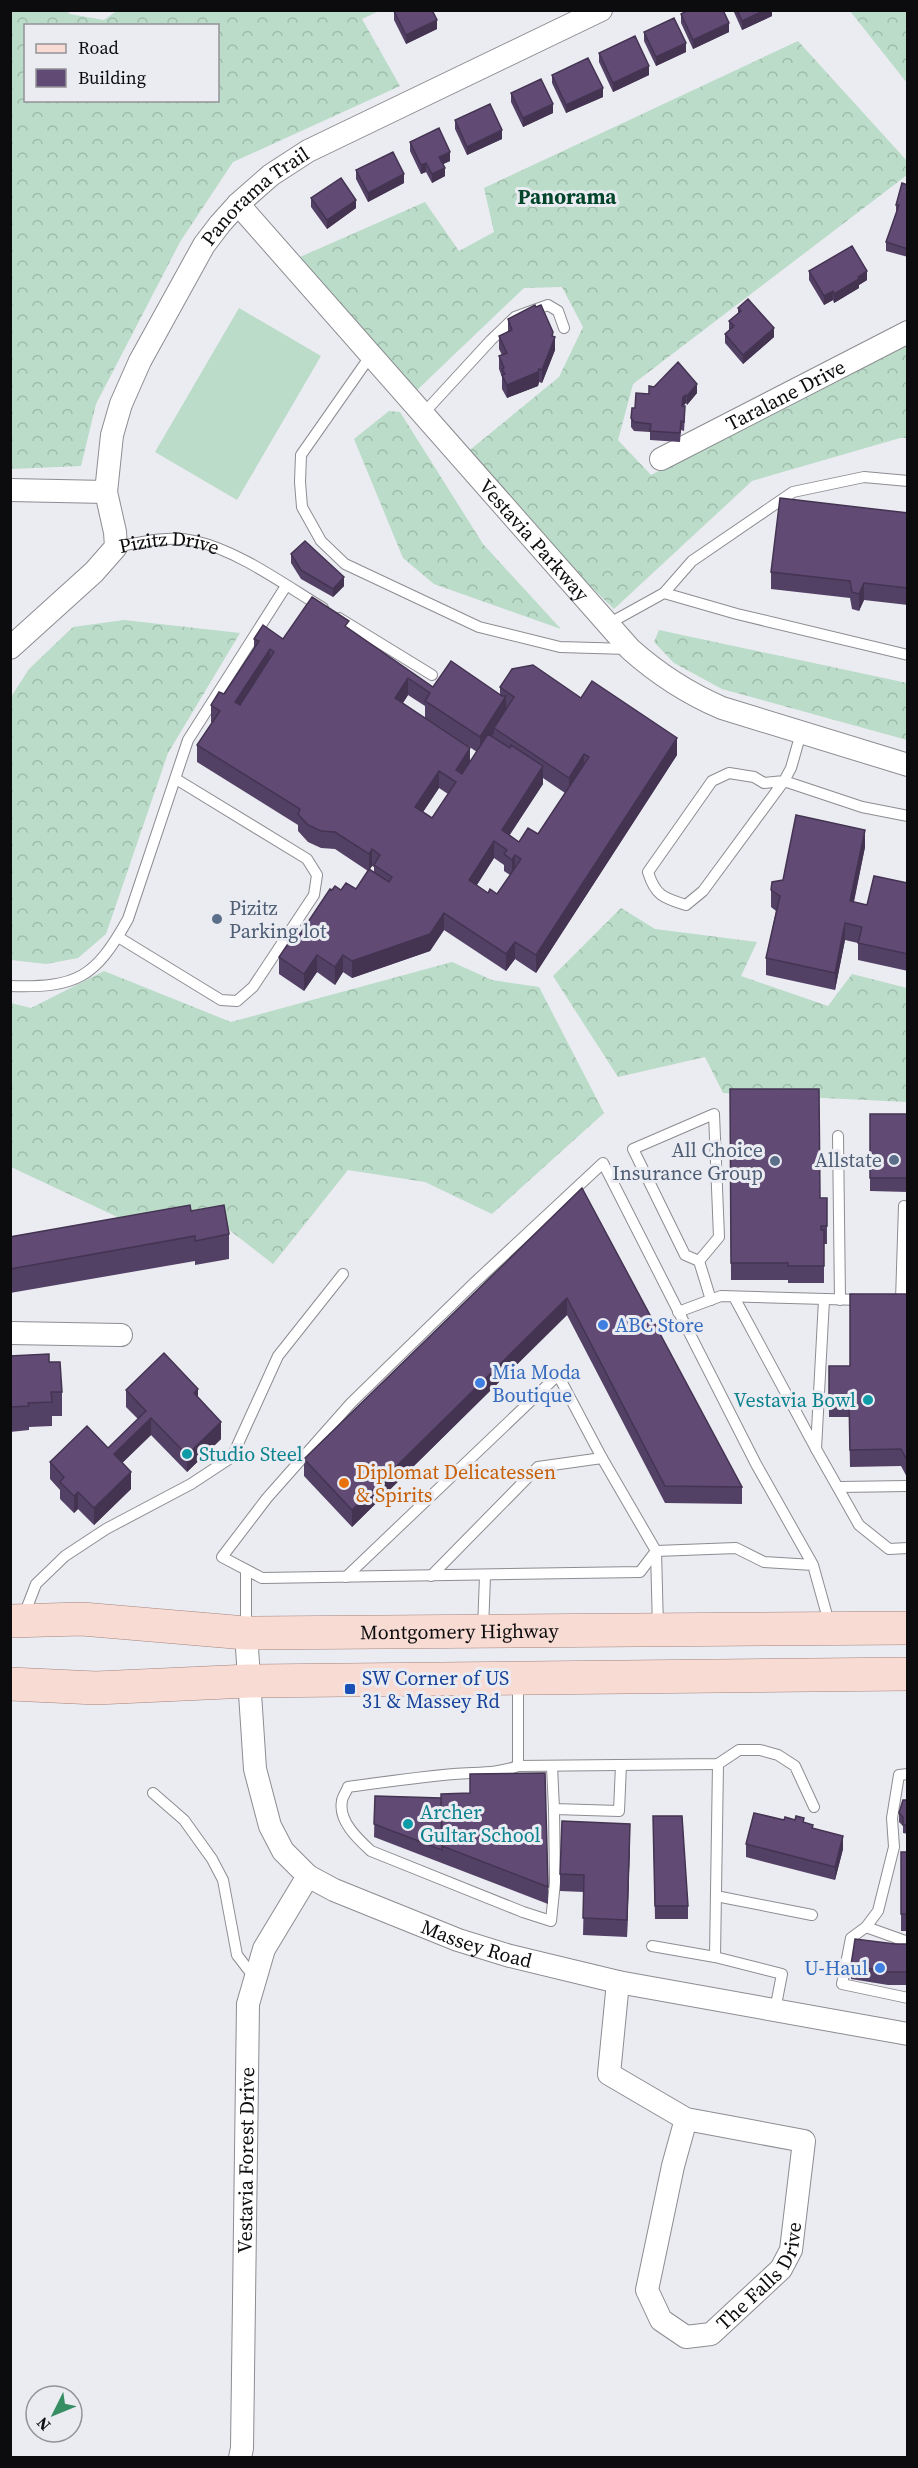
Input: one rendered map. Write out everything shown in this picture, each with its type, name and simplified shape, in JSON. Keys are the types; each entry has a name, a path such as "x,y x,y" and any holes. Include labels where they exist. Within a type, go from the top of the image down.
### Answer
{"main road":[{"name":"Montgomery Highway","path":"16,1621 82,1619 246,1634 908,1628"},
{"path":"10,1684 96,1688 249,1681 908,1674"}],"street":[{"name":"Panorama Trail","path":"116,547 116,532 106,492 112,435 121,404 140,361 204,245 238,204 271,176 308,151 601,10"},
{"name":"Vestavia Parkway","path":"238,204 630,649 648,665 696,696 722,708 908,765"},
{"name":"Taralane Drive","path":"661,459 908,332"},
{"path":"10,490 106,492"},
{"name":"Pizitz Drive","path":"10,648 94,572 116,547"},
{"path":"10,1333 121,1335"},
{"name":"Massey Road","path":"246,1634 255,1768 270,1826 283,1851 308,1876 334,1890 458,1940 510,1956 618,1982 908,2034"},
{"name":"Vestavia Forest Drive","path":"240,2457 248,2004 264,1949 308,1876"},
{"name":"The Falls Drive","path":"618,1982 609,2074 686,2120 804,2141 791,2250 781,2268 711,2334 686,2337 661,2320 647,2290 673,2166 686,2120"}],"lane":[{"path":"422,415 515,317 548,305 558,311 564,328"},
{"path":"371,355 301,455 302,507 321,541 345,564 479,627 560,647 630,649"},
{"path":"609,624 664,593 692,561 793,492 864,477 908,481"},
{"name":"Pizitz Drive","path":"116,547 170,539 194,540 223,551 286,586 432,675"},
{"path":"10,986 43,987 65,984 86,973 104,956 118,938 128,920 188,740 286,586"},
{"path":"664,593 737,614 908,655"},
{"path":"801,733 791,768 784,781 703,891 686,905 667,899 653,889 648,872 712,781 729,773 754,777 764,783 784,781 862,807 908,816"},
{"path":"118,938 221,1000 237,1001 253,987 314,895 317,875 307,859 176,779"},
{"path":"699,1261 719,1237 714,1114 633,1149 685,1255 699,1261 711,1300"},
{"path":"838,1136 840,1300"},
{"path":"656,1551 640,1572 485,1576 262,1578 222,1557 267,1498 351,1403 473,1284 603,1163 756,1464 813,1565 831,1629"},
{"path":"900,1300 904,1206"},
{"path":"16,1621 36,1584 65,1556 106,1529 191,1484 232,1457 278,1356 343,1274"},
{"path":"678,1312 721,1296 872,1300"},
{"path":"734,1297 860,1525 889,1549 908,1548"},
{"path":"816,1449 824,1300"},
{"path":"346,1577 558,1375 602,1458 656,1551 658,1630"},
{"path":"431,1576 538,1467 602,1458"},
{"path":"839,1487 908,1486"},
{"path":"656,1551 736,1548 764,1562 813,1565"},
{"path":"246,1570 246,1634"},
{"path":"483,1631 485,1576"},
{"path":"518,1677 518,1766"},
{"path":"552,1766 555,1882 551,1921 370,1851 354,1836 344,1817 342,1801 348,1787 454,1774 500,1773 518,1766 718,1764 738,1750 760,1750 778,1755 795,1766 814,1807"},
{"path":"715,1958 718,1764"},
{"path":"554,1809 619,1810 621,1766"},
{"path":"908,1774 899,1775 892,1818 895,1860 878,1911 866,1927 851,1938 842,1984 908,1998"},
{"path":"153,1793 184,1820 212,1859 223,1880 237,1955 254,1977"},
{"path":"716,1896 812,1915"},
{"path":"866,1927 908,1942"},
{"path":"652,1946 782,1974 775,2010"}],"green space":[{"path":"118,10 379,11 362,19 400,86 233,162 180,242 96,404 81,466 11,469 11,11 67,11 70,14 104,20"},
{"path":"850,11 907,11 907,83"},
{"path":"798,41 907,161 907,175 633,384 618,440 651,475 907,339 907,438 900,438 752,481 614,609 555,552 465,454 559,377 583,327 562,287 524,288 416,391 300,257 425,202 459,251 494,232 484,188"},
{"path":"239,308 321,356 237,500 155,452"},
{"path":"389,411 400,412 483,544 561,629 434,584 403,558 354,439"},
{"path":"124,620 240,633 168,753 106,934 78,958 46,964 11,960 11,697 29,669 73,627"},
{"path":"659,630 907,683 907,740 722,689 674,663 654,642"},
{"path":"621,908 655,929 757,942 741,976 828,1006 852,974 907,988 907,1102 723,1093 705,1057 618,1077 553,976"},
{"path":"452,962 492,980 539,987 604,1113 492,1214 425,1182 348,1170 273,1264 206,1212 128,1222 11,1167 11,1003 31,1008 104,971 231,1022"}],"building":[{"path":"432,10 437,20 406,35 394,11"},
{"path":"688,10 723,10 729,23 693,40 681,14"},
{"path":"737,10 765,10 742,21"},
{"path":"674,18 686,43 656,57 644,32"},
{"path":"635,36 649,66 613,83 599,53"},
{"path":"588,58 603,88 566,105 552,75"},
{"path":"541,79 553,104 523,118 511,93"},
{"path":"490,104 502,130 467,147 455,120"},
{"path":"439,128 450,152 439,157 445,168 432,174 426,163 421,165 410,142"},
{"path":"393,152 404,174 368,193 356,170"},
{"path":"341,178 356,200 327,220 311,198"},
{"path":"902,183 908,185 908,249 886,242 899,205 896,205"},
{"path":"852,246 867,271 858,277 859,279 834,294 833,291 824,296 809,271"},
{"path":"748,299 774,328 743,355 725,334 734,326 729,321 741,311 738,308"},
{"path":"535,305 536,307 541,305 553,332 552,336 555,337 542,370 539,369 538,372 507,385 502,375 505,374 499,356 507,353 499,336 512,330 508,319"},
{"path":"678,362 697,384 687,396 683,397 684,422 681,421 680,433 650,431 651,424 634,422 631,418 632,408 635,408 636,393 649,394 649,386 654,387"},
{"path":"780,498 908,513 908,588 864,583 859,594 852,592 850,581 771,572"},
{"path":"305,541 344,577 333,589 301,570 291,554"},
{"path":"312,597 349,621 345,626 433,687 451,661 502,696 506,696 480,737 425,701 430,693 408,678 395,698 470,748 456,770 462,774 488,734 510,748 511,745 543,766 502,830 519,842 528,828 538,834 589,757 584,754 569,778 494,728 514,697 500,687 512,669 533,665 581,698 592,681 677,738 536,955 515,942 506,954 444,913 430,934 352,961 343,955 335,967 317,955 304,974 279,957 296,932 300,934 330,889 332,890 335,886 341,890 346,883 356,889 369,869 389,882 392,877 374,865 380,855 372,849 369,854 335,832 321,831 308,825 298,814 300,809 197,745 220,711 211,705 219,692 224,694 259,641 254,639 263,625 283,639","holes":["270,649 274,652 240,705 235,702","439,771 456,782 432,818 415,807","494,841 507,850 504,854 512,860 515,855 521,859 497,894 490,889 488,893 469,880"]},
{"path":"796,815 865,830 850,901 867,905 874,876 908,883 908,954 858,943 862,927 845,923 835,973 766,958 780,896 771,890 772,882 783,880"},
{"name":"All Choice Insurance Group","path":"730,1089 819,1089 820,1198 827,1198 827,1226 821,1226 821,1230 824,1230 824,1266 788,1266 788,1263 731,1263"},
{"path":"870,1114 908,1114 908,1178 870,1178"},
{"path":"582,1188 742,1487 665,1486 567,1298 352,1510 304,1459"},
{"path":"190,1205 191,1211 224,1205 229,1234 195,1241 195,1236 10,1269 10,1237"},
{"name":"Vestavia Bowl","path":"850,1294 908,1294 908,1462 901,1449 850,1450 849,1400 829,1400 829,1366 850,1366"},
{"name":"Studio Steel","path":"164,1353 198,1389 194,1393 221,1422 187,1455 151,1418 114,1454 131,1472 94,1508 78,1492 74,1496 60,1482 64,1477 50,1462 87,1426 108,1448 146,1411 126,1390"},
{"path":"49,1354 49,1362 60,1362 62,1392 51,1392 52,1402 28,1403 29,1406 10,1407 10,1356"},
{"path":"545,1773 548,1887 442,1846 441,1794 470,1793 470,1774"},
{"name":"Archer Gultar School","path":"375,1796 441,1798 442,1850 374,1824"},
{"path":"903,1800 908,1800 908,1825 903,1825 903,1817 899,1813"},
{"path":"754,1813 784,1820 785,1817 795,1820 796,1816 804,1818 803,1822 813,1825 812,1828 843,1836 835,1867 746,1844"},
{"path":"653,1816 682,1816 688,1906 655,1906"},
{"path":"562,1821 630,1824 627,1920 583,1918 584,1875 560,1874"},
{"name":"U-Haul","path":"901,1852 908,1852 908,1914 901,1914"},
{"path":"855,1939 908,1944 908,1972 888,1972 851,1965"}],"place":[{"name":"Pizitz Parking lot","path":"217,919"},
{"name":"Allstate","path":"894,1160"},
{"name":"All Choice Insurance Group","path":"775,1161"},
{"name":"ABC Store","path":"603,1325"},
{"name":"Mia Moda Boutique","path":"480,1383"},
{"name":"Vestavia Bowl","path":"868,1400"},
{"name":"Studio Steel","path":"187,1454"},
{"name":"Diplomat Delicatessen & Spirits","path":"344,1483"},
{"name":"SW Corner of US 31 & Massey Rd","path":"350,1689"},
{"name":"Archer Gultar School","path":"408,1824"},
{"name":"U-Haul","path":"880,1968"}],"district":[{"name":"Panorama","path":"567,197"}]}
